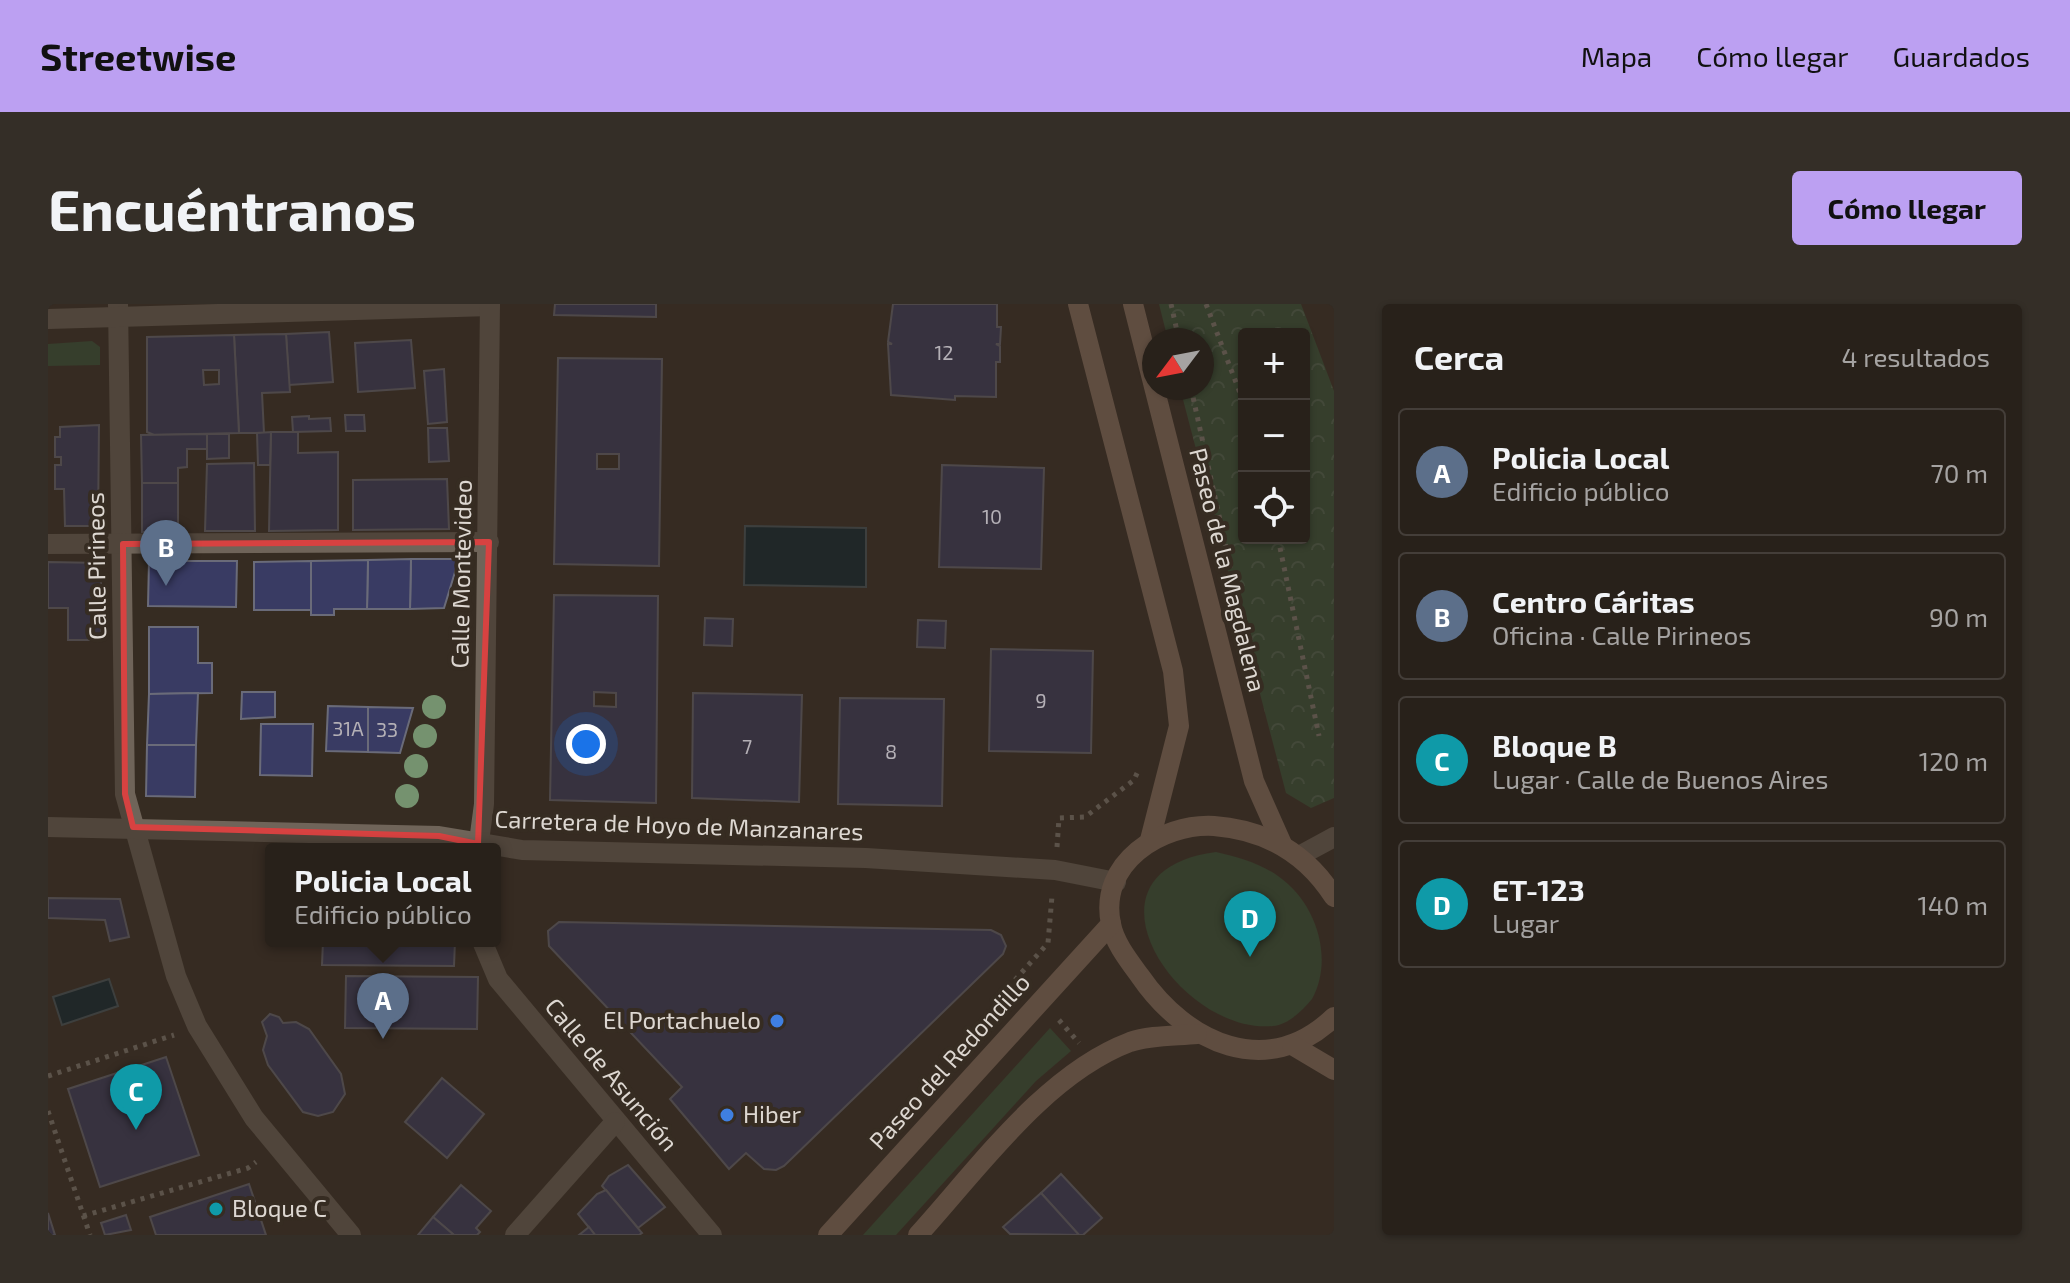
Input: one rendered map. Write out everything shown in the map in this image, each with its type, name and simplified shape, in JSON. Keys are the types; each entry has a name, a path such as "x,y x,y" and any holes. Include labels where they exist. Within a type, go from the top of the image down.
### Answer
{"main road":[{"path":"1078,304 1173,671 1179,726 1150,840"},
{"name":"Paseo de la Magdalena","path":"1133,304 1254,781 1291,850"},
{"path":"1334,897 1291,850 1245,831 1208,826 1179,830 1150,840 1131,854 1116,882 1111,924 1128,959 1153,996 1173,1017 1197,1034 1224,1046 1266,1050 1292,1045 1310,1037 1334,1017"},
{"name":"Paseo del Redondillo","path":"828,1235 1111,924"},
{"path":"918,1235 1037,1104 1092,1059 1133,1041 1197,1034"},
{"path":"1292,1045 1334,1070"}],"street":[{"path":"48,319 119,312 490,305"},
{"name":"Calle Montevideo","path":"478,843 484,804 490,305"},
{"name":"Calle Pirineos","path":"119,312 125,794 133,827 176,976 197,1026 222,1072 276,1147 351,1235"},
{"path":"48,544 489,542"},
{"name":"Carretera de Hoyo de Manzanares","path":"48,827 439,836 466,843"},
{"path":"1291,850 1334,837"},
{"name":"Carretera de Hoyo de Manzanares","path":"501,848 866,858 1055,870 1116,882"},
{"name":"Calle de Asunción","path":"485,947 498,979 712,1235"},
{"path":"515,1235 615,1122"}],"path":[{"path":"1171,304 1176,328"},
{"path":"1206,304 1241,400"},
{"path":"1279,544 1319,736"},
{"path":"1039,1002 1092,1059"},
{"path":"48,1076 197,1026"},
{"path":"48,1111 90,1235"},
{"path":"83,1216 248,1168 276,1147"}],"highlighted area":[{"path":"489,542 478,844 439,836 133,827 125,794 123,544"}],"green space":[{"path":"1159,304 1301,304 1334,391 1334,798 1311,808 1286,793 1183,400 1214,400 1214,328 1165,328"},
{"path":"92,341 100,347 100,365 48,366 48,344"},
{"path":"1216,852 1271,871 1292,887 1312,916 1321,950 1318,983 1312,999 1284,1023 1273,1026 1237,1022 1203,1005 1174,980 1154,950 1144,918 1150,888 1172,865"},
{"path":"1050,1028 1071,1051 1036,1081 896,1235 863,1235"}],"water":[{"path":"745,526 866,528 866,587 744,585"},
{"path":"109,979 118,1006 62,1025 53,997"}],"building":[{"path":"555,304 656,304 656,317 554,315"},
{"path":"893,304 997,304 997,327 1001,327 1000,344 996,344 1000,346 1000,362 996,362 996,397 955,396 955,400 891,395 888,344 892,344 888,342"},
{"path":"329,332 333,382 289,385 286,334"},
{"path":"286,334 290,392 262,393 264,433 239,433 234,335"},
{"path":"234,335 239,433 154,435 147,432 147,337","holes":["203,370 219,370 219,384 204,385"]},
{"path":"411,340 415,388 358,392 355,343"},
{"path":"558,358 662,359 659,566 554,564","holes":["597,454 619,454 619,469 597,469"]},
{"path":"444,369 447,422 428,424 424,371"},
{"path":"345,415 364,415 365,431 346,431"},
{"path":"309,416 309,419 330,418 331,431 293,432 292,417"},
{"path":"99,425 98,526 65,526 64,489 55,489 55,465 61,465 61,457 55,457 55,437 60,437 60,427"},
{"path":"428,428 447,428 449,461 429,462"},
{"path":"271,432 298,432 298,453 338,452 338,530 269,531"},
{"path":"271,432 270,465 258,465 257,433"},
{"path":"207,434 207,449 187,449 187,467 178,468 178,483 142,483 141,435"},
{"path":"207,434 229,434 229,458 207,459"},
{"path":"254,463 255,531 205,531 207,464"},
{"path":"942,465 1044,468 1041,569 939,567"},
{"path":"447,479 449,529 353,530 353,480"},
{"path":"142,483 178,483 178,532 142,532"},
{"path":"411,559 459,559 444,608 410,609"},
{"path":"411,559 410,609 367,609 368,560"},
{"path":"368,560 367,609 334,609 334,615 311,615 311,561"},
{"path":"149,561 237,561 236,607 148,606"},
{"path":"311,561 311,610 254,610 254,562"},
{"path":"48,562 101,563 101,640 68,640 68,608 48,608"},
{"path":"554,595 658,596 656,803 550,800","holes":["594,692 616,693 616,707 594,706"]},
{"path":"705,618 733,619 732,646 704,645"},
{"path":"918,620 946,621 945,648 917,647"},
{"path":"149,627 198,627 198,663 212,663 212,693 149,694"},
{"path":"991,649 1093,651 1091,753 989,751"},
{"path":"242,692 275,692 275,717 241,719"},
{"path":"198,693 196,745 147,745 149,694"},
{"path":"693,693 802,695 799,802 692,798"},
{"path":"840,698 944,699 942,806 838,804"},
{"path":"328,706 368,707 368,752 326,751"},
{"path":"368,707 413,708 400,753 368,752"},
{"path":"261,724 313,724 312,776 260,775"},
{"path":"147,745 196,745 195,797 146,796"},
{"path":"48,898 120,899 129,937 110,941 105,920 48,918"},
{"name":"El Portachuelo","path":"559,922 991,930 1001,935 1006,946 1003,954 784,1166 776,1170 764,1169 746,1153 729,1169 670,1099 682,1087 549,946 548,931"},
{"path":"323,947 455,947 454,966 322,965"},
{"path":"346,976 478,977 477,1029 345,1028"},
{"path":"270,1014 279,1017 283,1023 296,1022 309,1029 341,1074 345,1094 333,1112 318,1116 303,1112 268,1065 263,1050 267,1036 262,1022"},
{"path":"166,1057 199,1155 100,1187 68,1089"},
{"path":"442,1078 484,1114 447,1158 405,1122"},
{"path":"628,1165 665,1207 638,1228 602,1186 609,1176"},
{"path":"1061,1174 1102,1218 1083,1235 1079,1235 1041,1193"},
{"name":"Bloque C","path":"249,1184 266,1235 156,1235 150,1217"},
{"path":"461,1185 491,1211 476,1228 480,1232 477,1235 454,1235 433,1217"},
{"path":"606,1190 642,1233 595,1235 578,1214 597,1194"},
{"path":"1041,1193 1079,1235 1010,1234 1003,1227"},
{"path":"48,1213 55,1235 48,1235"},
{"path":"126,1215 131,1230 105,1235 101,1223"},
{"path":"433,1217 454,1235 418,1235"},
{"path":"589,1227 595,1235 579,1235"}],"place":[{"name":"Centro Cáritas","path":"166,586"},
{"name":"ET-123","path":"1250,957"},
{"name":"El Portachuelo","path":"777,1021"},
{"name":"Policia Local","path":"383,1039"},
{"name":"Hiber","path":"727,1115"},
{"name":"Bloque B","path":"136,1130"},
{"name":"Bloque C","path":"216,1209"}]}
